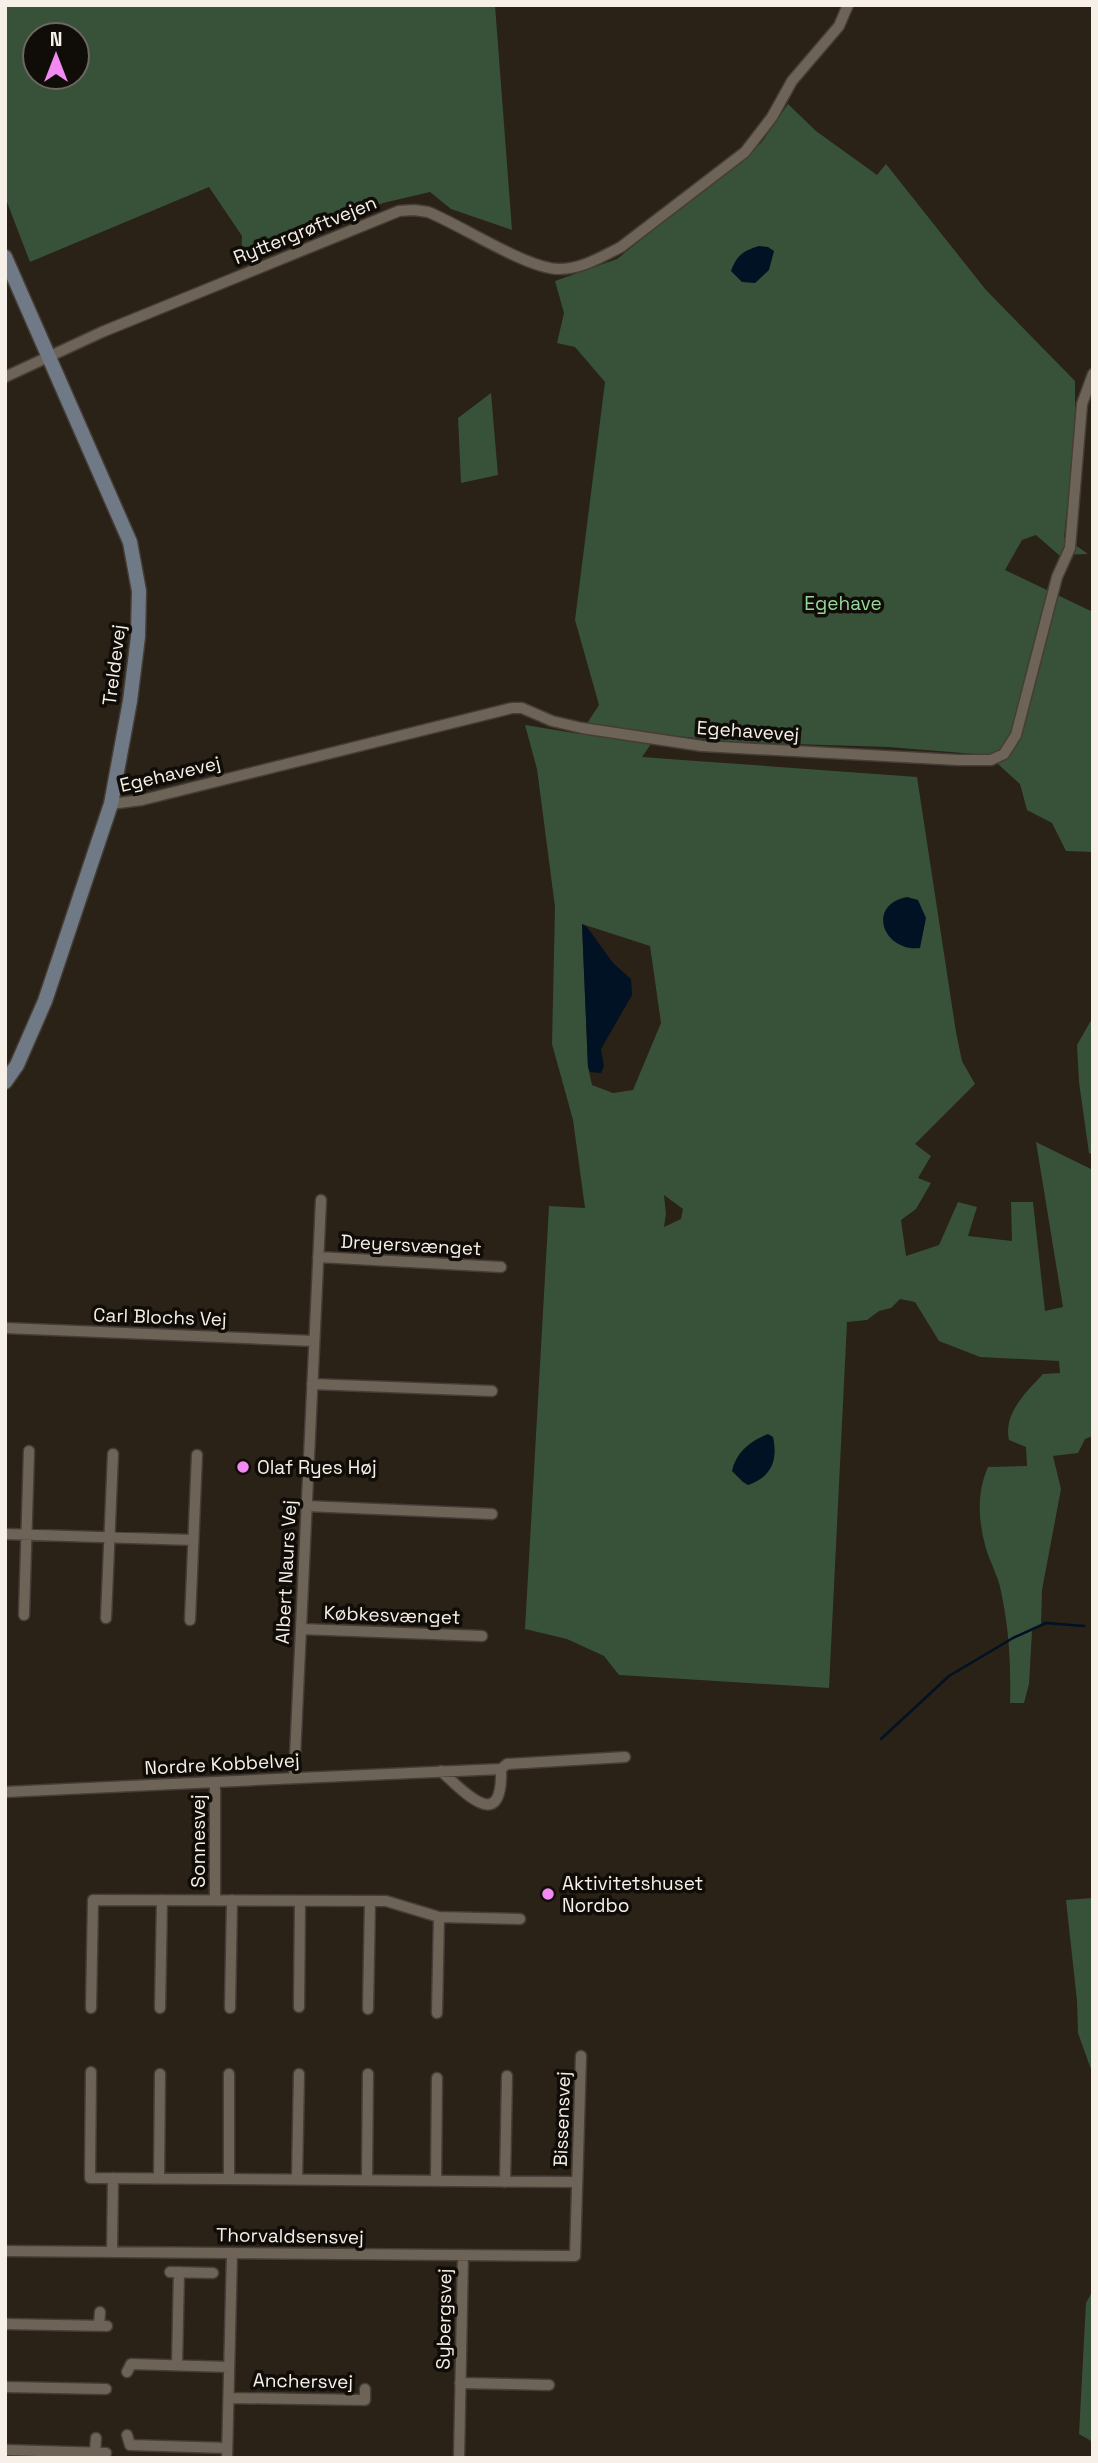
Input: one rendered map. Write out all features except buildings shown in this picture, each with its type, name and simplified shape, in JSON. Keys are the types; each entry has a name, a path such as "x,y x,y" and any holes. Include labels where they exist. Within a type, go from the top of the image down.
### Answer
{"street":[{"name":"Ryttergrøftvejen","path":"5,377 112,327 400,211 428,212 535,264 557,269 578,267 598,259 621,247 745,152 772,117 792,81 838,26 848,5"},
{"name":"Treldevej","path":"5,257 130,542 140,611 130,701 111,804 45,1002 17,1065 5,1082"},
{"name":"Egehavevej","path":"111,804 142,800 512,708 522,708 552,721 582,729 702,746 991,760 1004,754 1016,735 1057,577 1070,548 1083,404 1093,374"},
{"name":"Albert Naurs Vej","path":"294,1778 321,1200"},
{"name":"Dreyersvænget","path":"318,1257 501,1267"},
{"name":"Carl Blochs Vej","path":"5,1328 314,1340"},
{"path":"312,1384 492,1391"},
{"path":"24,1615 29,1451"},
{"path":"106,1618 113,1454"},
{"path":"190,1620 197,1455"},
{"path":"306,1506 492,1514"},
{"path":"5,1534 192,1540"},
{"name":"Købkesvænget","path":"301,1629 482,1636"},
{"name":"Nordre Kobbelvej","path":"5,1792 501,1769 507,1764 625,1758"},
{"path":"441,1772 477,1803 484,1804 494,1802 500,1795 501,1769"},
{"name":"Sonnesvej","path":"215,1782 215,1899"},
{"name":"Sonnesvej","path":"230,2008 232,1899"},
{"name":"Sonnesvej","path":"91,2008 93,1900 370,1901 397,1904 439,1917 520,1919"},
{"name":"Sonnesvej","path":"160,2008 162,1900"},
{"path":"299,2007 300,1901"},
{"path":"368,2009 370,1901"},
{"path":"437,2012 439,1917"},
{"path":"438,1998 450,1998"},
{"name":"Bissensvej","path":"575,2256 581,2056"},
{"path":"159,2179 160,2074"},
{"path":"229,2074 229,2179"},
{"path":"297,2179 299,2074"},
{"path":"367,2180 368,2074"},
{"path":"505,2182 507,2076"},
{"path":"436,2181 437,2077"},
{"name":"Bissensvej","path":"95,2079 90,2178 577,2182"},
{"path":"112,2252 113,2178"},
{"name":"Thorvaldsensvej","path":"5,2251 575,2256"},
{"name":"Anchersvej","path":"127,2435 130,2445 227,2453 232,2253"},
{"name":"Sybergsvej","path":"459,2458 463,2255"},
{"path":"177,2365 174,2272 213,2273"},
{"path":"5,2324 103,2326 100,2312"},
{"name":"Anchersvej","path":"127,2372 131,2364 229,2367"},
{"path":"5,2387 100,2389 95,2375"},
{"name":"Sybergsvej","path":"460,2383 549,2385"},
{"name":"Anchersvej","path":"229,2398 365,2400 365,2389"},
{"path":"5,2450 100,2453 96,2438"}],"green space":[{"path":"5,5 495,5 512,230 451,209 430,192 383,203 241,265 242,236 209,187 30,262 5,197"},
{"name":"Egehave","path":"788,104 816,131 877,175 886,164 986,290 1075,381 1075,442 1064,537 1088,554 1059,555 1036,535 1022,540 1005,570 1093,612 1093,852 1066,851 1052,823 1027,810 1020,784 988,755 888,747 734,742 658,734 642,757 917,777 956,1032 962,1061 975,1084 915,1144 931,1156 918,1178 931,1183 916,1209 901,1220 906,1256 939,1245 958,1202 977,1207 968,1236 1012,1241 1011,1202 1033,1202 1045,1311 1063,1307 1036,1142 1093,1170 1093,1436 1085,1439 1078,1453 1053,1456 1061,1489 1042,1590 1041,1625 1032,1631 1029,1684 1024,1703 1010,1703 1006,1619 1000,1585 983,1535 980,1496 988,1467 1027,1466 1026,1447 1009,1440 1009,1421 1017,1404 1043,1374 1060,1373 1059,1361 980,1357 939,1341 915,1302 900,1299 891,1308 879,1311 867,1320 847,1322 829,1688 619,1675 604,1656 567,1639 525,1629 549,1206 585,1208 573,1120 552,1044 555,907 537,769 525,725 580,734 599,705 575,620 605,382 575,347 557,343 564,313 555,281 617,259 761,143","holes":["582,924 650,946 661,1023 633,1090 613,1093 592,1085 588,1067","664,1195 683,1209 681,1219 664,1227"]},
{"path":"491,393 498,475 461,483 458,418"},
{"path":"1093,1017 1093,1155 1089,1153 1077,1045"},
{"path":"1093,1898 1093,2075 1078,2033 1066,1900"},
{"path":"1093,2290 1093,2442 1079,2434 1086,2303"}],"water":[{"path":"759,246 774,251 769,270 755,283 742,282 731,271 733,266 741,254"},
{"path":"907,897 918,900 926,918 920,948 897,943 884,927 883,918 887,909 894,902"},
{"path":"582,924 613,963 631,979 632,995 601,1049 604,1066 601,1073 590,1072 588,1067"},
{"path":"768,1434 773,1437 774,1460 763,1477 748,1485 732,1471 734,1464 745,1448"}],"waterway":[{"path":"881,1739 949,1676 1013,1638 1046,1623 1084,1626"}],"place":[{"name":"Olaf Ryes Høj","path":"243,1467"},
{"name":"Aktivitetshuset Nordbo","path":"548,1894"}]}
